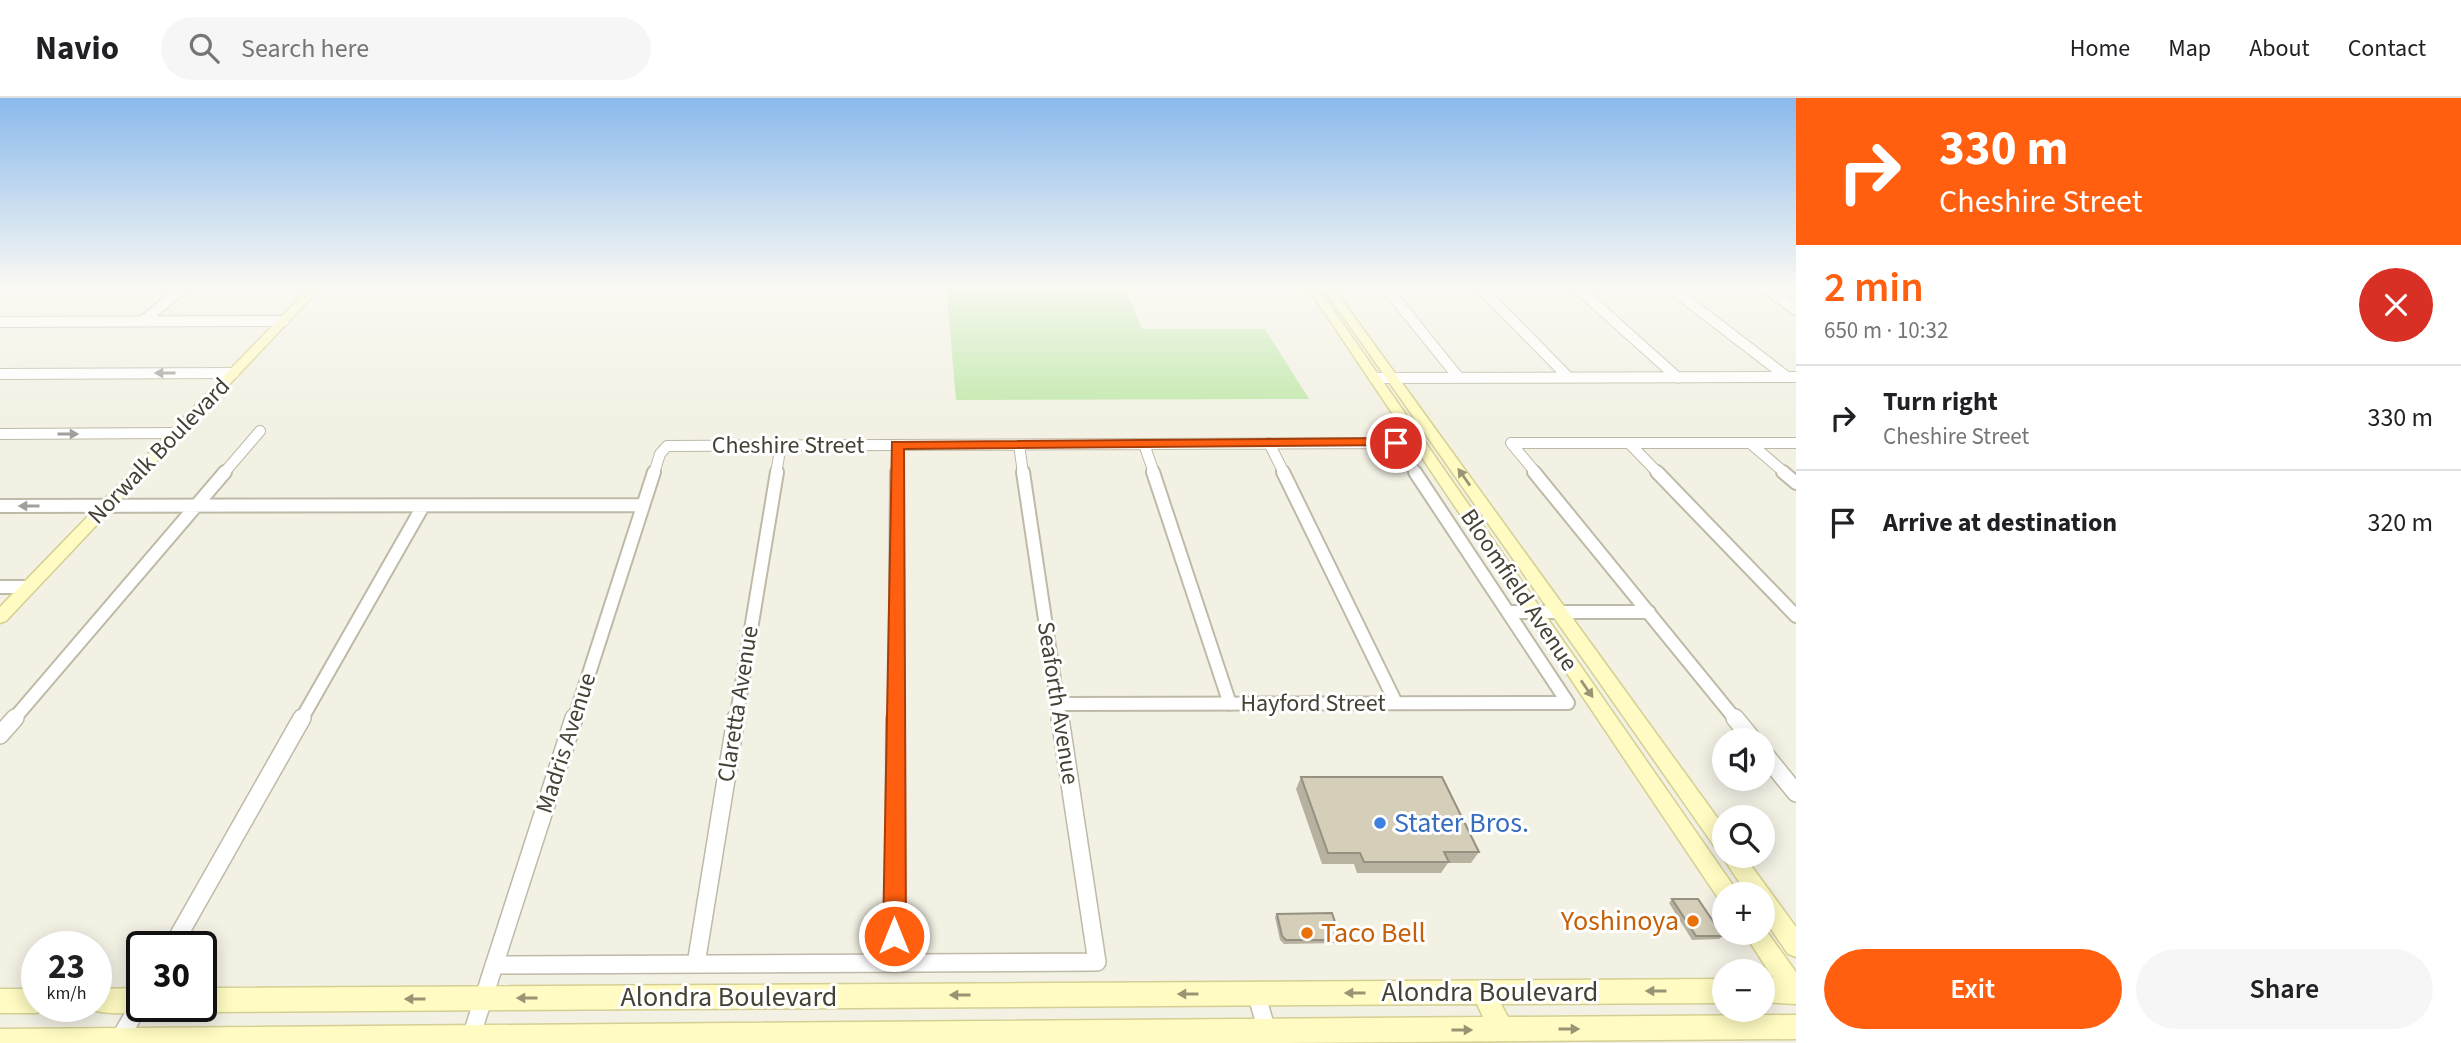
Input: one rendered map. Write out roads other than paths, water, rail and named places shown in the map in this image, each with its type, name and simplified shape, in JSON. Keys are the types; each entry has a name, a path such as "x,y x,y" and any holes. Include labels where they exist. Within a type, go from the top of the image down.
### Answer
{"main road":[{"name":"Norwalk Boulevard","path":"0,617 276,329"},
{"name":"Bloomfield Avenue","path":"1341,329 1720,882"},
{"name":"Bloomfield Avenue","path":"1358,329 1712,827"},
{"path":"1650,780 1679,781"},
{"path":"1775,916 1796,946"},
{"path":"1763,945 1796,991"},
{"name":"Alondra Boulevard","path":"217,1000 1712,990"},
{"path":"1775,990 1796,991"},
{"path":"1483,992 1501,1029"},
{"path":"0,1001 21,1001"},
{"name":"Alondra Boulevard","path":"0,1041 1269,1039 1501,1029 1796,1027"}],"street":[{"path":"1419,329 1459,379"},
{"path":"1521,329 1569,378"},
{"path":"1623,329 1678,378"},
{"path":"1727,329 1792,377"},
{"path":"0,374 234,373"},
{"path":"1374,378 1792,377"},
{"path":"0,735 260,431"},
{"path":"0,433 176,433"},
{"path":"1269,443 1396,703"},
{"name":"Cheshire Street","path":"667,446 1396,443 1567,702"},
{"path":"1743,728 1511,443 1796,443"},
{"path":"1629,443 1796,616"},
{"path":"1750,443 1796,483"},
{"path":"1144,444 1230,704"},
{"name":"Claretta Avenue","path":"696,964 781,445"},
{"path":"894,963 897,445"},
{"name":"Seaforth Avenue","path":"1019,445 1097,962"},
{"name":"Madris Avenue","path":"470,1040 643,505 660,454 667,446"},
{"path":"0,506 643,505"},
{"path":"181,931 424,506"},
{"path":"0,587 28,587"},
{"path":"1508,612 1648,612"},
{"name":"Hayford Street","path":"1059,704 1567,702"},
{"path":"1775,767 1796,793"},
{"name":"Alondra Boulevard","path":"494,965 1097,962"},
{"path":"1256,993 1269,1039"},
{"path":"119,1040 129,1022"}],"place":[{"name":"Stater Bros.","path":"1380,823"},
{"name":"Yoshinoya","path":"1693,921"},
{"name":"Taco Bell","path":"1307,933"}]}
